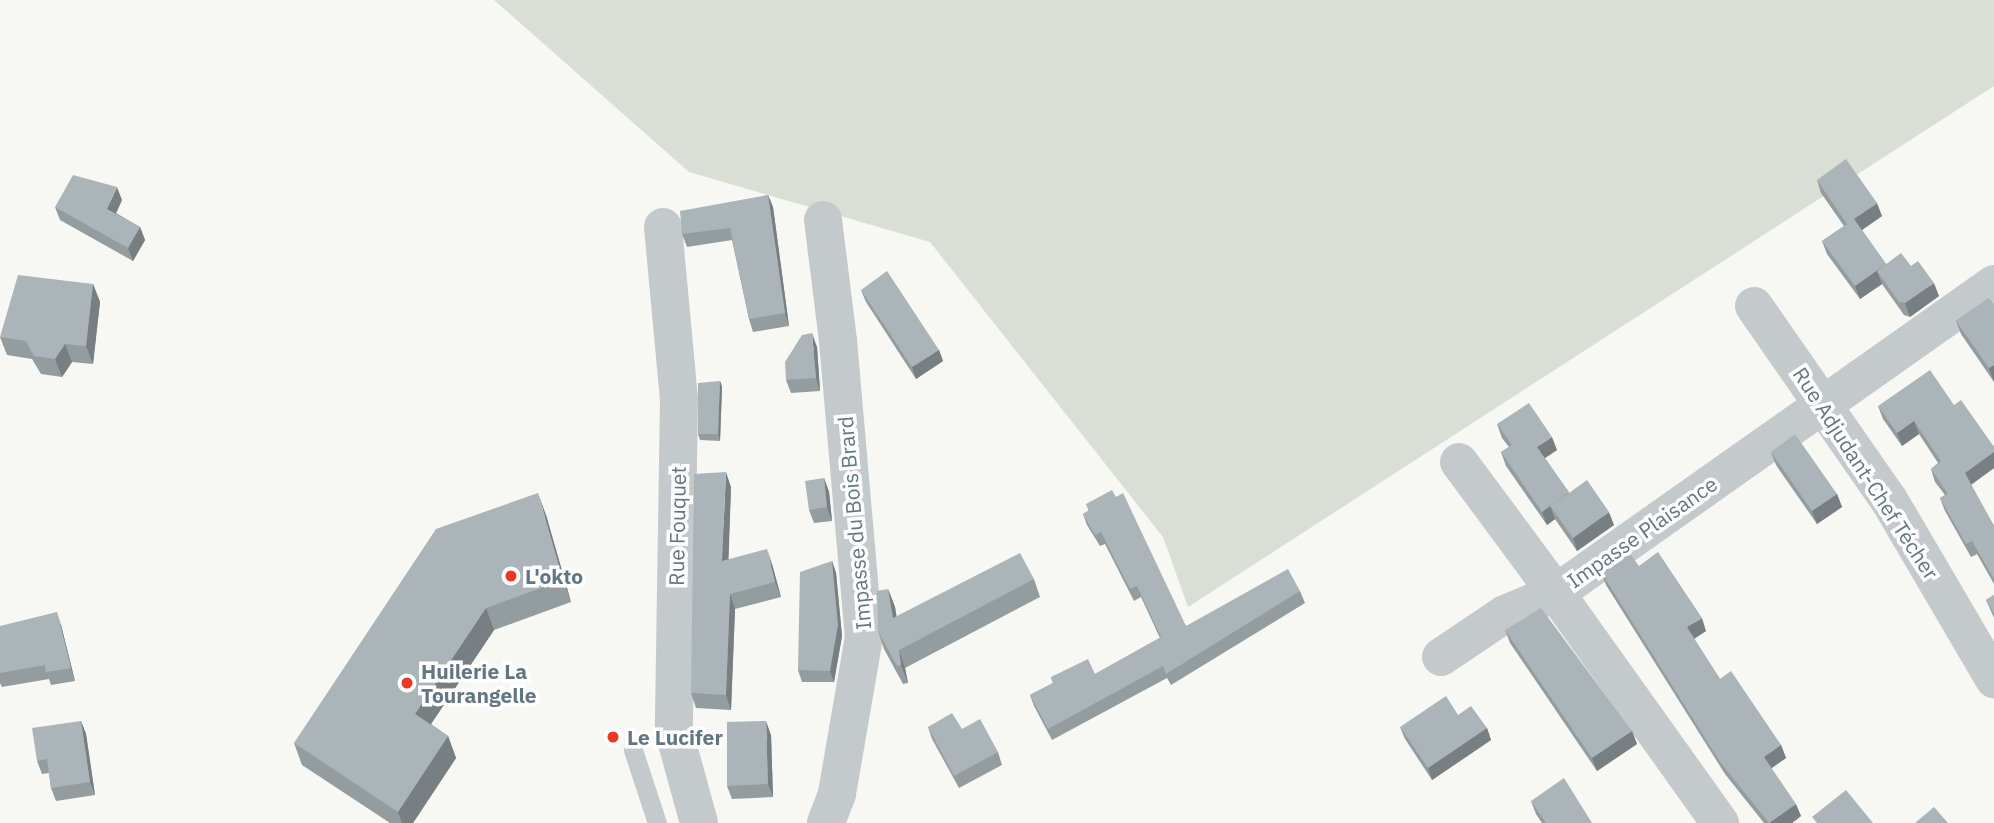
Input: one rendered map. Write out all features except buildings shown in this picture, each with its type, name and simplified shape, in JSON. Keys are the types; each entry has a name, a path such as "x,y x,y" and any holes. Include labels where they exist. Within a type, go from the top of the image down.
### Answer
{"street":[{"name":"Impasse du Bois Brard","path":"823,220 839,355 864,637 837,794 826,823"},
{"name":"Rue Fouquet","path":"663,227 679,399 674,732 699,823"},
{"name":"Impasse Plaisance","path":"1720,823 1556,593 1821,403 1994,284"},
{"name":"Rue Adjudant-Chef Técher","path":"1755,306 1889,500 1994,679"},
{"path":"1441,657 1505,614 1556,593 1459,463"}],"lane":[{"path":"634,750 657,823"}],"shaded area":[{"path":"494,0 1994,0 1994,86 1188,607 1163,537 930,242 689,172"}],"place":[{"name":"L'okto","path":"511,576"},
{"name":"Huilerie La Tourangelle","path":"407,683"},
{"name":"Le Lucifer","path":"613,737"}]}
